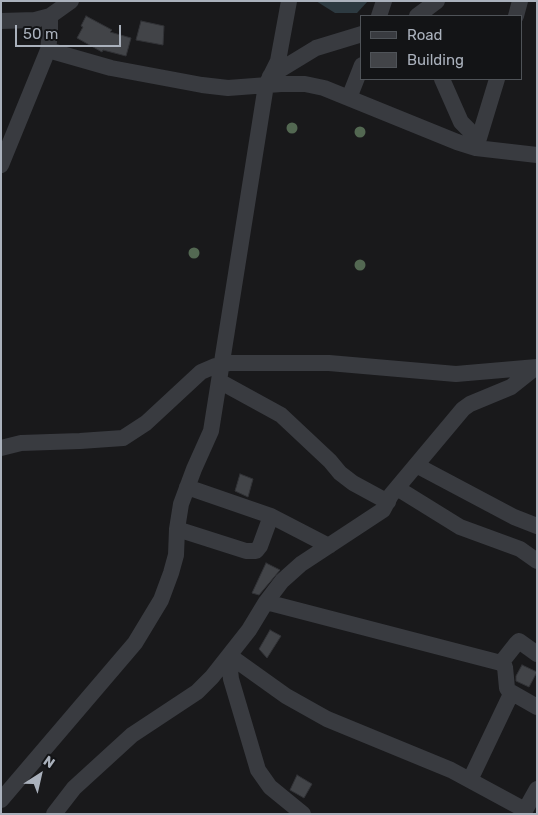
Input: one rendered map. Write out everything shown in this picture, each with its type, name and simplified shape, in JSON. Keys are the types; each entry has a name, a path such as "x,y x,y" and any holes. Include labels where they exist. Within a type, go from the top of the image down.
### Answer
{"street":[{"path":"1,21 35,20 50,16 71,1"},
{"path":"1,800 135,643 161,600 171,573 176,554 181,504 211,431 268,80 278,61 282,46 289,1"},
{"path":"379,15 384,1"},
{"path":"417,15 437,1"},
{"path":"516,15 520,1"},
{"path":"1,165 48,50 50,16"},
{"path":"268,80 316,48 360,35"},
{"path":"48,50 111,68 202,85 228,88 268,80 324,88 457,142 477,143 537,155"},
{"path":"349,98 360,70"},
{"path":"442,80 461,122 469,130 477,143"},
{"path":"477,143 497,80"},
{"path":"220,373 230,363 329,364 456,374 537,367"},
{"path":"54,814 74,788 120,746 140,730 197,692 231,657 266,602 282,581 301,564 383,510 397,488 463,409 470,404 511,387 537,367"},
{"path":"1,448 21,442 123,438 146,423 201,372 220,373 281,415 330,461 340,473 353,483 388,502"},
{"path":"416,465 514,517 537,526"},
{"path":"187,487 271,516 329,546"},
{"path":"397,488 460,527 520,549 537,561"},
{"path":"177,529 246,551 256,551 260,546 271,516"},
{"path":"266,602 502,663 505,667 507,688 511,694 537,707"},
{"path":"502,663 519,641 537,654"},
{"path":"231,657 286,696 327,718 451,770 524,812 537,789"},
{"path":"231,657 231,679 258,770 270,787 303,814"},
{"path":"470,780 511,694"}],"shaded area":[{"path":"316,1 368,1 357,13 335,13"}],"building":[{"path":"86,16 112,30 110,32 131,38 126,56 103,50 102,52 77,38"},
{"path":"141,21 164,26 163,45 136,40"},
{"path":"240,474 253,479 248,497 235,491"},
{"path":"266,563 280,570 259,595 252,593"},
{"path":"270,630 281,636 267,658 259,649"},
{"path":"522,665 537,672 529,687 516,681 516,676"},
{"path":"297,775 312,784 304,798 290,790"}]}
